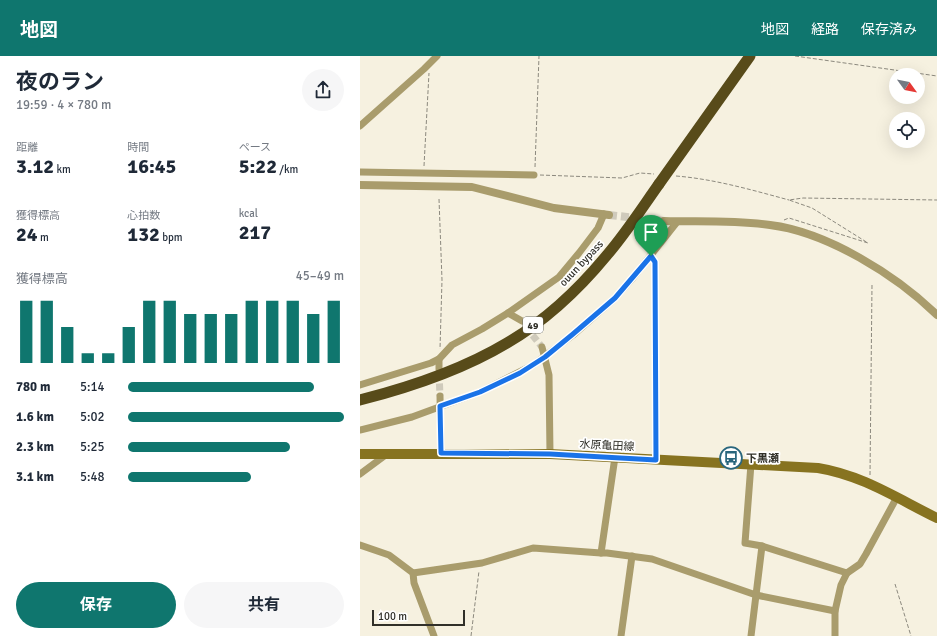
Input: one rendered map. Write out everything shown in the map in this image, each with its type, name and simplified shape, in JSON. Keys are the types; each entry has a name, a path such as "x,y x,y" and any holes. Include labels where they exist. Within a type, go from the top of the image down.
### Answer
{"highway":[{"name":"ouun bypass","path":"360,400 433,378 459,368 508,343 533,326 562,301 607,256 657,179 750,56"}],"main road":[{"name":"水原亀田線","path":"360,454 550,454 808,467 826,469 870,483 937,518"}],"street":[{"path":"360,126 437,56"},
{"path":"360,172 534,174"},
{"path":"360,185 472,187 554,208 606,215 598,228 559,277 508,313 452,345 439,359 360,385"},
{"path":"664,221 731,222 770,225 800,230 862,259 892,278 928,306 937,315"},
{"path":"360,430 412,417 480,392 520,373 545,357 615,298 651,256 677,222"},
{"path":"508,313 522,321"},
{"path":"542,347 549,375 550,454"},
{"path":"439,359 439,369"},
{"path":"440,396 441,453"},
{"path":"360,474 387,453"},
{"path":"601,553 615,457"},
{"path":"751,464 745,542 847,573"},
{"path":"835,636 835,611 841,585 847,573 860,564 897,497"},
{"path":"360,545 389,555 413,573 482,563 533,548 632,556 652,559 756,595 835,611"},
{"path":"752,636 762,546"},
{"path":"621,636 632,556"},
{"path":"413,573 414,583 434,636"}],"path":[{"path":"538,56 534,174 622,178 640,173 657,179"},
{"path":"795,56 937,76"},
{"path":"424,173 429,72 428,65"},
{"path":"676,176 690,177 750,189 812,208 868,243 788,218 770,225"},
{"path":"789,200 803,198 937,200"},
{"path":"439,200 442,280 439,359"},
{"path":"651,256 655,262 656,460"},
{"path":"870,483 872,285"},
{"path":"471,636 479,572 482,563"},
{"path":"895,584 911,636"}],"tunnel":[{"path":"609,215 664,221"},
{"path":"526,327 542,347"},
{"path":"439,373 440,396"}],"place":[{"name":"下黒瀬","path":"731,458"}],"route":[{"path":"651,256 655,262 656,460 550,454 441,453 440,406 480,392 520,373 545,357 615,298 651,256"}]}
